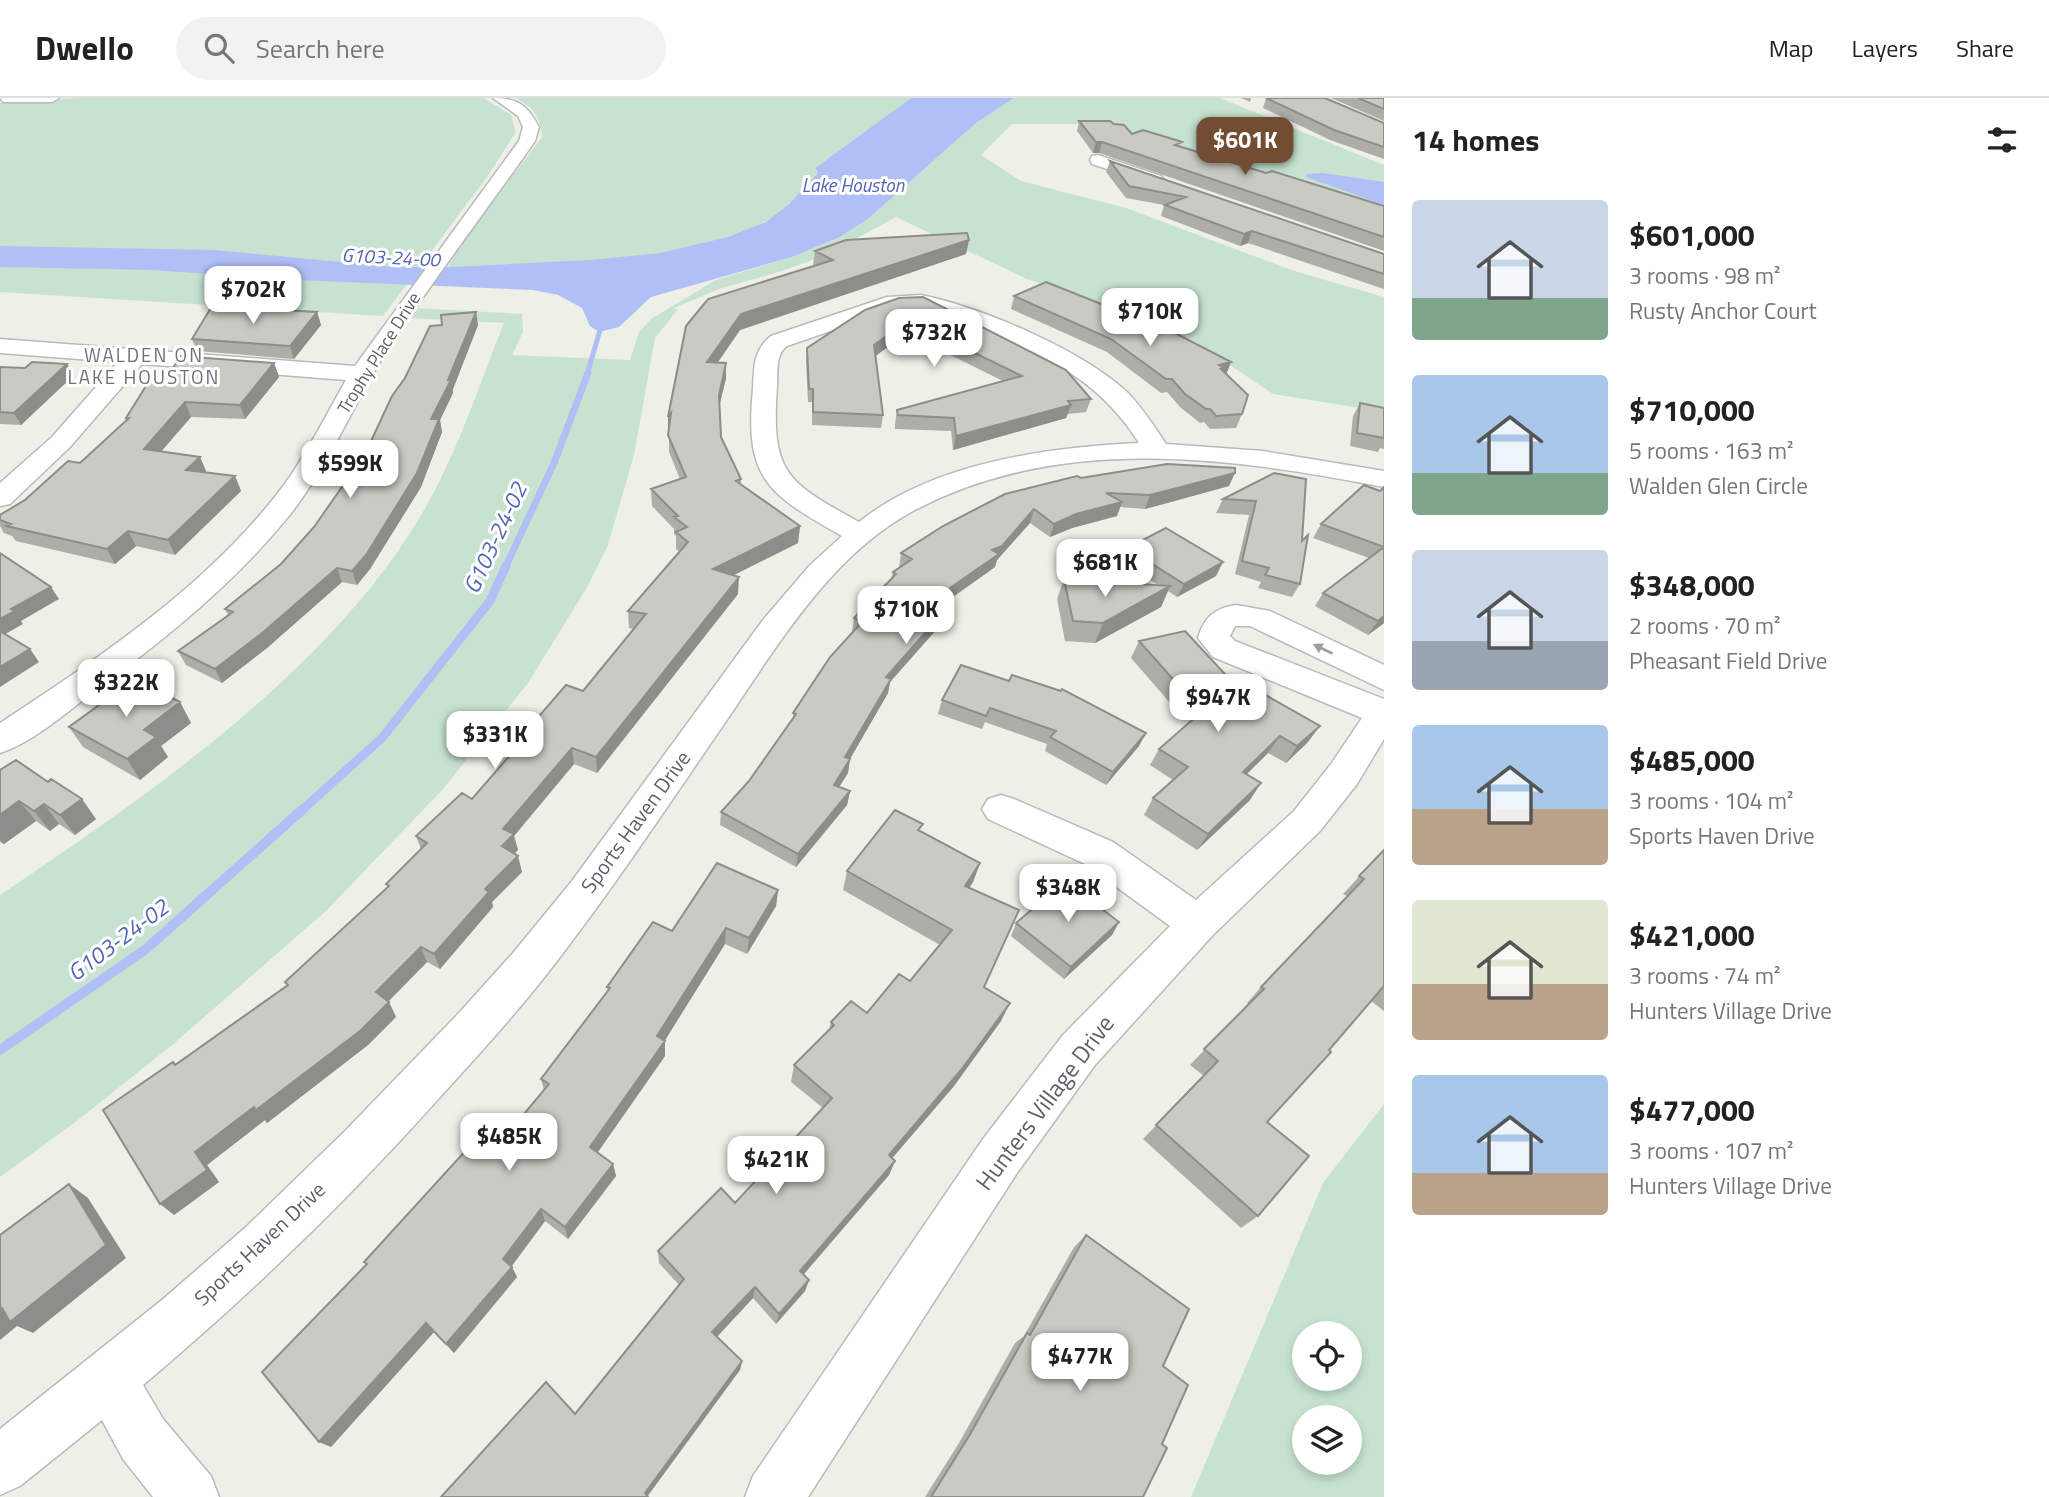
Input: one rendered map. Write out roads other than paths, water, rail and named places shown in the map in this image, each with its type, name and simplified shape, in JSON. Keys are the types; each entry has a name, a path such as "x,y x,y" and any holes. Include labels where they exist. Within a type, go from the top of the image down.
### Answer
{"street":[{"path":"4,98 52,98"},
{"name":"Trophy Place Drive","path":"0,740 121,656 212,580 248,544 306,474 362,374 409,303 527,141 531,127 524,113 500,98"},
{"path":"1098,160 1176,187"},
{"path":"859,534 796,496 770,464 764,447 767,355 771,347 779,341 895,302 921,301 935,304 1042,348 1075,366 1118,398 1157,450"},
{"path":"0,346 362,374"},
{"path":"4,492 61,442 136,356"},
{"name":"Sports Haven Drive","path":"0,1466 240,1267 373,1137 540,952 745,668 810,584 859,534 905,504 987,472 1077,455 1157,450 1248,455 1384,479"},
{"name":"Hunters Village Drive","path":"775,1497 1007,1145 1079,1050 1198,924 1307,821 1344,774 1384,701"},
{"path":"1001,809 1099,853 1198,924"},
{"path":"109,1378 143,1439 190,1497"}],"water":[{"name":"Lake Houston","path":"911,98 1014,98 976,123 868,219 840,237 792,257 651,297 619,327 599,332 590,326 582,308 558,295 533,290 297,280 152,270 0,267 0,246 215,250 393,267 590,260 660,253 728,237 766,222 789,204 818,173 815,168"},
{"path":"1323,173 1384,182 1384,205 1306,177 1307,174"}],"waterway":[{"name":"G103-24-02","path":"587,375 602,323"},
{"name":"G103-24-02","path":"505,568 554,463 588,373"},
{"name":"G103-24-02","path":"301,811 382,738 490,601 506,566"},
{"name":"G103-24-02","path":"0,1050 146,949 303,809"}],"district":[{"name":"WALDEN ON LAKE HOUSTON","path":"144,366"}],"water label":[{"name":"G103-24-00","path":"391,257"}]}
